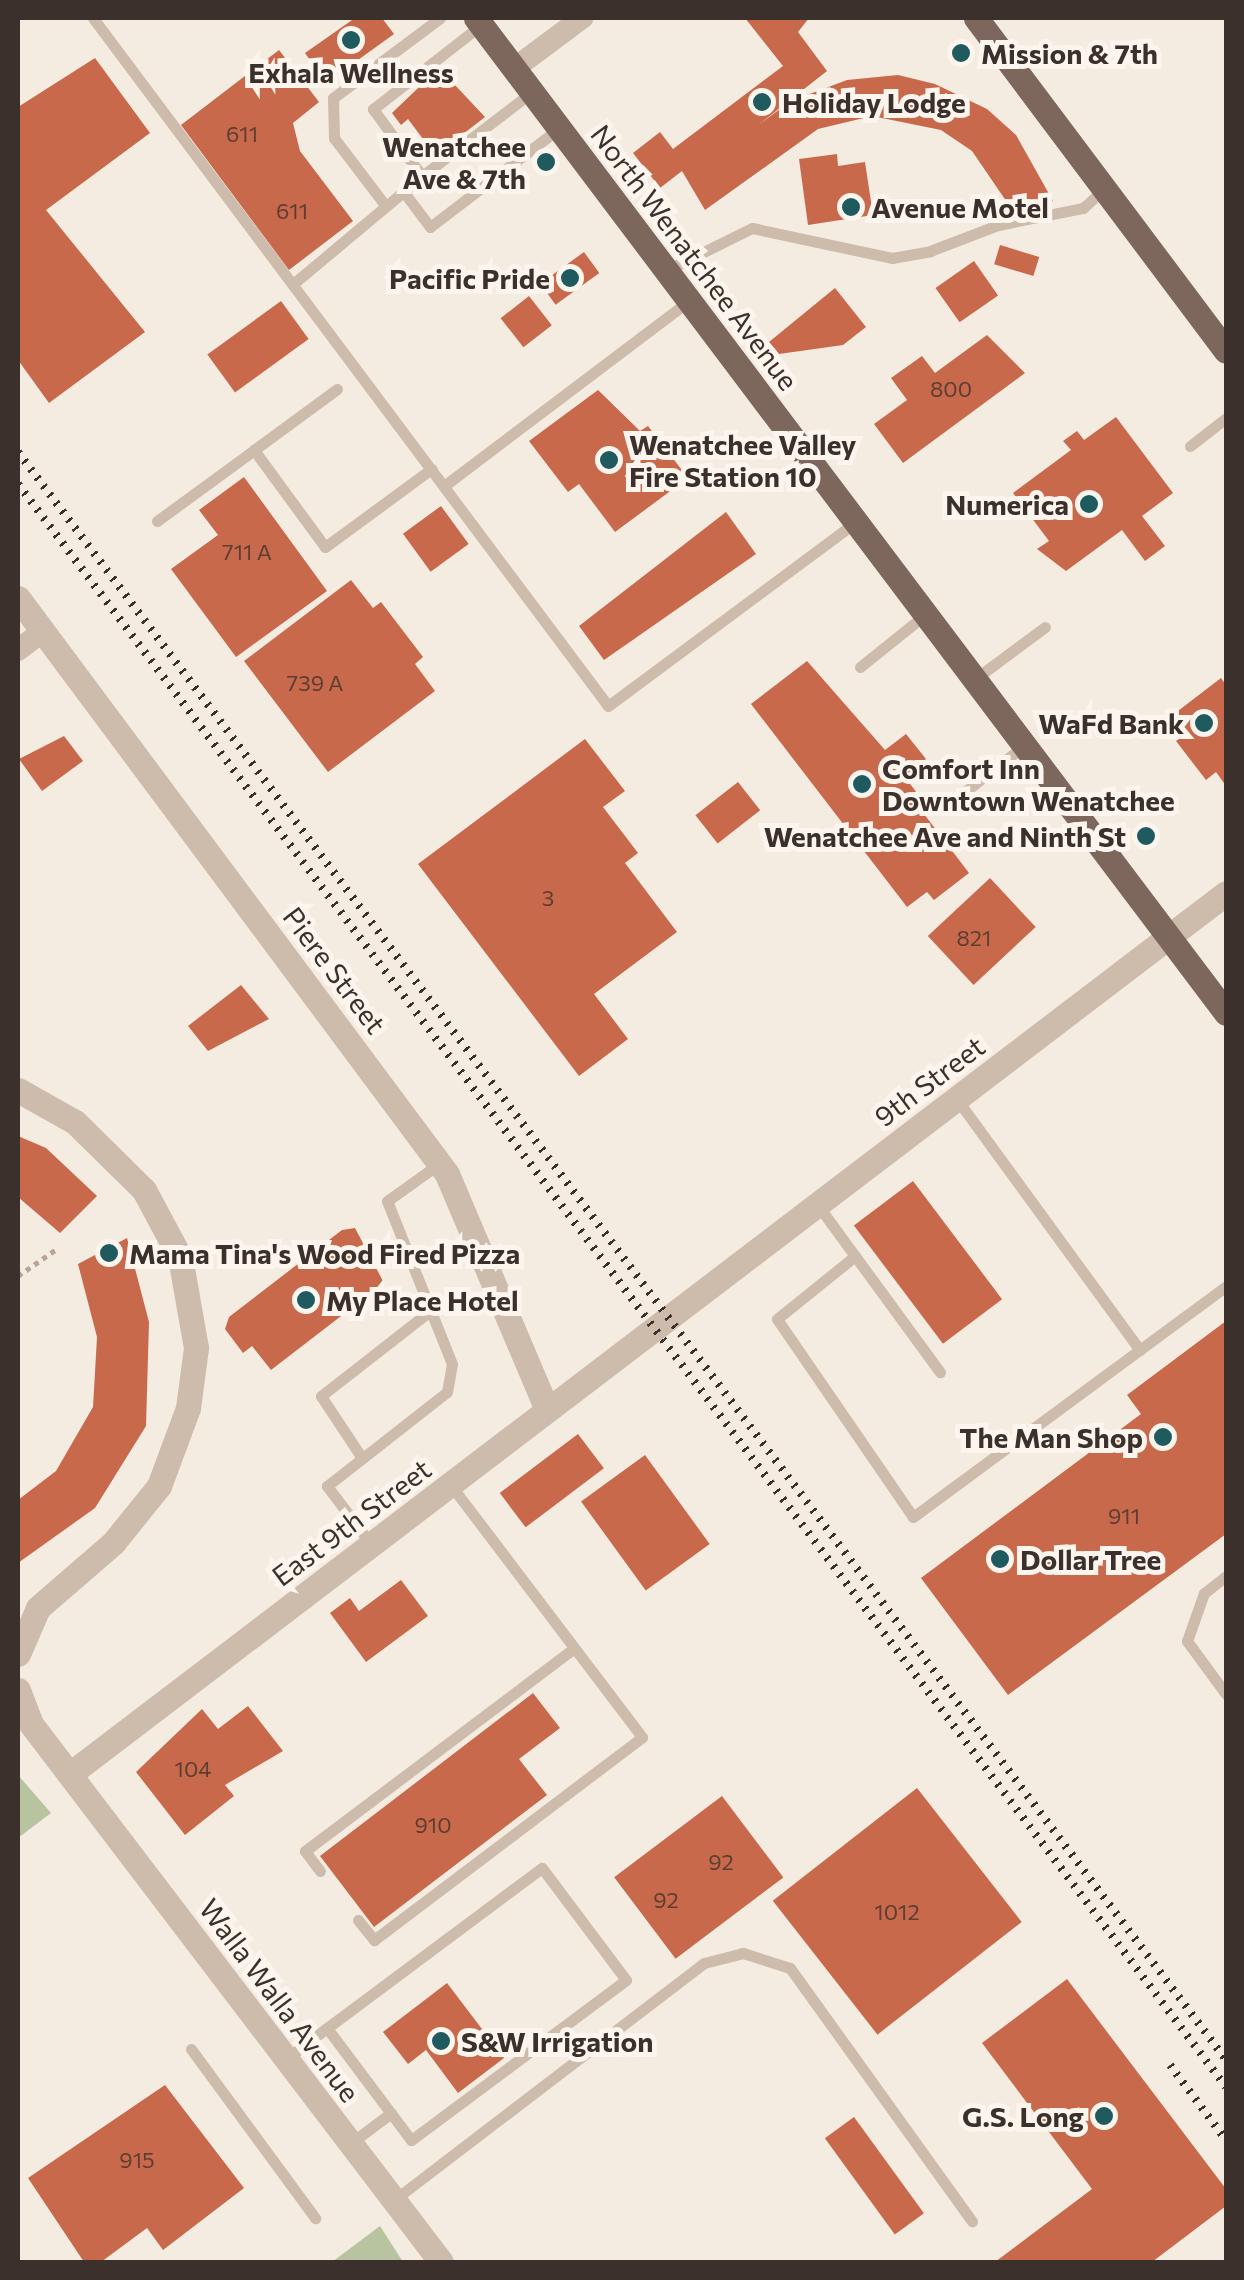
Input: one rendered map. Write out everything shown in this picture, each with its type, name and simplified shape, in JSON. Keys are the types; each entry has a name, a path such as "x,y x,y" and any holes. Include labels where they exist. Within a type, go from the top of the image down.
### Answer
{"main road":[{"path":"976,18 1226,351"},
{"name":"North Wenatchee Avenue","path":"478,21 1226,1013"}],"street":[{"path":"515,68 582,18"},
{"name":"Piere Street","path":"18,598 440,1163 468,1214 547,1410"},
{"path":"18,650 43,632"},
{"name":"9th Street","path":"668,1317 1226,893"},
{"path":"18,1090 75,1122 144,1190 180,1257 196,1348 188,1408 159,1486 113,1543 38,1608 18,1654"},
{"name":"East 9th Street","path":"70,1774 668,1317"},
{"name":"Walla Walla Avenue","path":"18,1690 30,1724 441,2262"}],"lane":[{"path":"94,18 608,706 856,522"},
{"path":"384,205 334,138 333,98 440,18"},
{"path":"422,176 372,109 478,21"},
{"path":"293,284 384,205 532,92"},
{"path":"403,191 430,227 560,128"},
{"path":"667,270 752,228 892,258 930,251 998,226 1083,208 1104,188"},
{"path":"444,486 689,301"},
{"path":"157,521 337,389"},
{"path":"1190,446 1226,418"},
{"path":"254,450 325,546 431,469"},
{"path":"860,667 926,614"},
{"path":"975,680 1044,627"},
{"path":"962,794 1025,745"},
{"path":"956,1098 1140,1350"},
{"path":"371,1544 327,1486 447,1392 452,1364 388,1200 440,1163"},
{"path":"818,1204 940,1372"},
{"path":"855,1256 777,1319 913,1517 1226,1286"},
{"path":"362,1458 321,1396 431,1310"},
{"path":"358,1920 374,1940 642,1737 450,1484"},
{"path":"1226,1576 1204,1593 1187,1641 1226,1694"},
{"path":"320,1871 304,1852 574,1648"},
{"path":"286,2058 542,1868 626,1980 411,2140 327,2028"},
{"path":"394,2200 704,1963 743,1953 790,1968 972,2221"},
{"path":"190,2050 316,2218"},
{"path":"350,2144 391,2113"}],"path":[{"path":"18,1276 58,1248"}],"green space":[{"path":"18,1775 51,1813 18,1838"},
{"path":"380,2226 403,2262 332,2262"}],"building":[{"path":"355,18 382,18 394,34 326,83 305,53"},
{"path":"745,18 809,18 798,32 827,71 757,126 791,101 847,80 898,75 935,84 987,109 1016,135 1053,201 1015,214 972,151 941,130 872,116 818,129 705,210 682,171 660,188 633,153 660,132 673,149 783,66"},
{"path":"279,50 319,102 293,123 300,151 353,221 289,270 181,125"},
{"path":"95,58 150,133 46,210 145,332 49,403 18,360 18,107"},
{"path":"439,68 485,117 445,148 439,140 429,147 408,119 401,125 392,113"},
{"path":"837,154 838,166 865,162 873,215 808,225 799,159"},
{"path":"1000,245 1039,257 1033,276 994,264"},
{"path":"584,252 599,273 556,305 540,284"},
{"path":"974,261 998,295 960,322 935,288"},
{"path":"835,288 866,327 843,345 779,354 769,342"},
{"path":"529,296 552,325 523,347 501,318"},
{"path":"281,301 309,339 235,393 207,354"},
{"path":"987,335 1025,373 903,463 874,424 907,400 891,378 922,356 935,373"},
{"name":"Wenatchee Valley Fire Station 10","path":"598,390 640,431 648,426 688,478 615,532 579,484 568,492 529,441"},
{"name":"Numerica","path":"1116,417 1173,493 1142,516 1165,546 1145,561 1122,530 1066,571 1037,549 1049,541 1013,493 1071,450 1063,441 1077,431 1084,440"},
{"path":"244,477 327,591 236,657 171,569 218,535 199,510"},
{"path":"441,506 469,544 431,572 403,534"},
{"path":"726,512 756,554 604,660 579,626"},
{"path":"351,580 373,608 381,602 423,657 415,664 435,691 328,772 244,661"},
{"name":"Comfort Inn Downtown Wenatchee","path":"807,661 885,750 906,734 926,759 904,776 917,793 911,797 969,873 934,900 927,892 907,907 751,704"},
{"name":"WaFd Bank","path":"1221,678 1226,685 1226,786 1216,772 1206,780 1176,741 1188,733 1174,714"},
{"path":"64,736 83,761 42,791 19,759"},
{"path":"585,739 625,791 603,807 638,853 625,863 677,932 594,994 628,1039 579,1076 418,864"},
{"path":"738,782 760,810 718,844 695,815"},
{"path":"990,878 1036,927 974,985 928,936"},
{"path":"241,985 269,1019 208,1051 188,1026"},
{"path":"18,1136 46,1148 97,1196 60,1233 18,1197"},
{"path":"913,1181 1002,1299 943,1344 854,1226"},
{"name":"My Place Hotel","path":"355,1228 384,1283 271,1370 252,1346 243,1353 225,1329 229,1317 342,1230"},
{"path":"127,1238 149,1322 146,1426 95,1508 18,1563 18,1500 56,1471 93,1407 97,1337 78,1264"},
{"path":"1226,1321 1226,1534 1008,1695 921,1578 1141,1414 1127,1395"},
{"path":"578,1434 604,1468 526,1527 500,1493"},
{"path":"645,1455 710,1544 646,1590 581,1501"},
{"path":"401,1580 428,1616 366,1662 330,1613 350,1598 359,1611"},
{"path":"533,1693 560,1728 519,1759 547,1795 374,1927 320,1856"},
{"path":"248,1706 283,1751 225,1785 234,1796 185,1835 136,1772 202,1709 218,1729"},
{"path":"917,1788 1022,1922 877,2035 773,1901"},
{"path":"722,1796 783,1877 676,1959 614,1877"},
{"name":"G.S. Long","path":"1067,1979 1226,2189 1226,2206 1152,2262 995,2262 1092,2189 982,2043"},
{"name":"S&W Irrigation","path":"447,1983 504,2058 458,2093 426,2050 408,2064 383,2032"},
{"path":"165,2085 244,2188 163,2250 147,2228 101,2262 84,2262 28,2178"},
{"path":"854,2117 924,2213 895,2234 825,2138"}],"railway":[{"path":"18,452 1226,2060"},
{"path":"18,484 1226,2087"},
{"path":"1170,2065 1226,2140"}],"place":[{"name":"Exhala Wellness","path":"351,40"},
{"name":"Mission & 7th","path":"961,53"},
{"name":"Holiday Lodge","path":"762,102"},
{"name":"Wenatchee Ave & 7th","path":"546,162"},
{"name":"Avenue Motel","path":"851,207"},
{"name":"Pacific Pride","path":"570,278"},
{"name":"Wenatchee Valley Fire Station 10","path":"609,460"},
{"name":"Numerica","path":"1089,504"},
{"name":"WaFd Bank","path":"1204,723"},
{"name":"Comfort Inn Downtown Wenatchee","path":"862,784"},
{"name":"Wenatchee Ave and Ninth St","path":"1146,836"},
{"name":"Mama Tina's Wood Fired Pizza","path":"109,1253"},
{"name":"My Place Hotel","path":"306,1300"},
{"name":"The Man Shop","path":"1163,1437"},
{"name":"Dollar Tree","path":"1000,1559"},
{"name":"S&W Irrigation","path":"441,2041"},
{"name":"G.S. Long","path":"1104,2116"}]}
